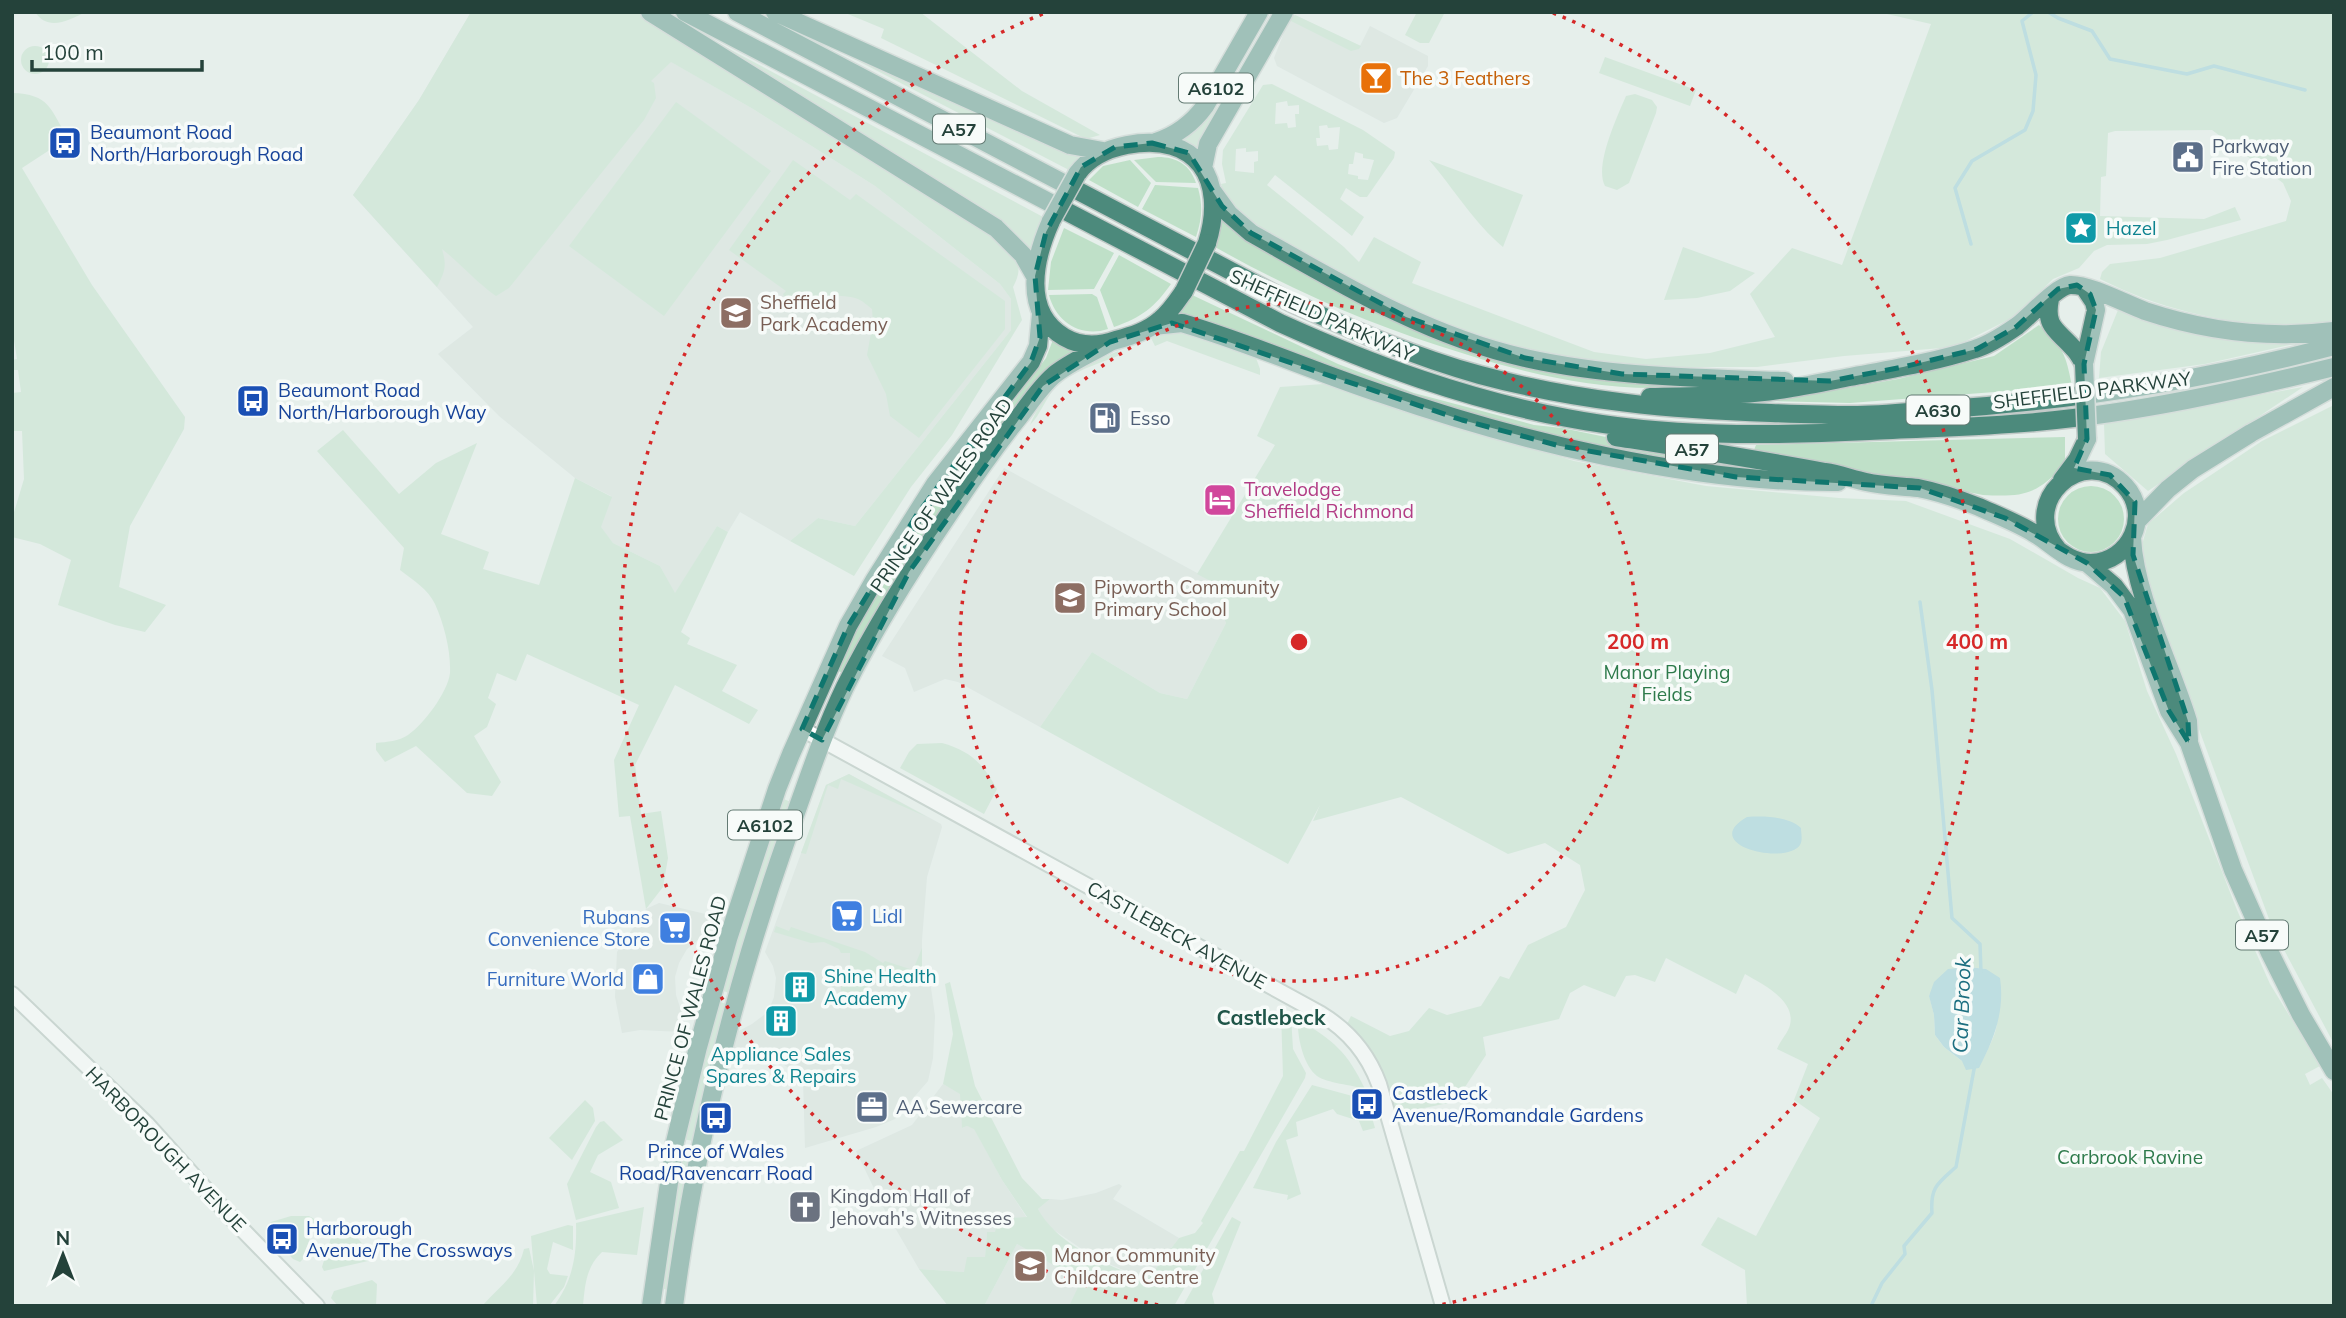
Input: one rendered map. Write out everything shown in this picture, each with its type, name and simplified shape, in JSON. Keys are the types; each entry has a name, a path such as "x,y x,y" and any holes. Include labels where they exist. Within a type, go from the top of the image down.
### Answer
{"highway":[{"path":"650,12 996,228 1023,255 1035,276"},
{"name":"SHEFFIELD PARKWAY","path":"685,12 1280,323 1338,350 1407,377 1520,409 1582,421 1695,433 1783,435 1908,429 2038,422 2156,405 2334,368"},
{"name":"SHEFFIELD PARKWAY","path":"737,12 1290,302 1353,331 1435,361 1539,388 1644,407 1854,415 2027,403 2078,396 2220,373 2334,346"},
{"path":"775,12 1070,145 1103,151"},
{"name":"A6102","path":"1152,143 1180,148 1189,153 1203,168 1213,192 1214,220 1207,243 1184,291 1153,326 1110,342 1090,345 1069,340 1055,332 1041,314 1036,300 1035,276 1041,247 1077,174 1087,162 1103,151 1169,138 1196,119 1259,12"},
{"name":"A6102","path":"1203,168 1208,144 1284,12"},
{"path":"1213,192 1229,214 1251,233 1406,317 1463,340 1525,358 1622,374 1830,381"},
{"name":"A57","path":"1539,388 1647,397 1796,388 1977,349 2010,331 2050,299 2058,289 2077,285 2086,290"},
{"path":"2086,290 2100,292 2155,314 2213,328 2280,334 2334,331"},
{"path":"2086,290 2096,310 2084,364 2087,439 2091,463 2099,472"},
{"path":"2050,299 2048,313 2052,327 2074,348 2084,364"},
{"name":"PRINCE OF WALES ROAD","path":"651,1306 676,1142 701,1037 728,939 777,789 848,626 935,484 1031,362 1038,346 1041,314"},
{"path":"1153,326 1182,323 1404,402 1560,446 1736,477 1797,482 1866,482"},
{"name":"PRINCE OF WALES ROAD","path":"674,1306 697,1159 727,1028 750,945 822,740 869,640 903,584 1002,438 1055,374 1110,342"},
{"path":"2087,563 2113,558 2127,546 2135,530 2168,489 2193,469 2334,387"},
{"name":"A57","path":"1520,409 1606,435 1828,472 1866,482 1920,488 1955,497 2033,532 2078,562 2087,563 2114,586 2132,610 2168,711 2189,743 2233,870 2301,1015 2334,1071"},
{"path":"2059,551 2049,536 2045,523 2046,510 2050,497 2077,460 2087,439"},
{"path":"2062,480 2084,472 2099,472"},
{"name":"A57","path":"2099,472 2110,475 2125,486 2135,502 2133,555 2142,589 2188,721 2189,743"}],"street":[{"path":"802,729 822,740"},
{"name":"CASTLEBECK AVENUE","path":"822,740 1321,1014 1342,1029 1368,1060 1380,1084 1443,1306"},
{"name":"HARBOROUGH AVENUE","path":"12,994 146,1124 236,1223 317,1306"}],"highlighted area":[{"path":"1152,143 1189,153 1222,206 1251,233 1406,317 1525,358 1622,374 1830,381 1903,367 1977,349 2016,327 2058,289 2077,285 2090,294 2096,310 2084,364 2087,439 2074,468 2110,475 2135,502 2133,555 2188,721 2189,743 2169,711 2124,597 2087,563 2005,518 1920,488 1736,477 1560,446 1462,420 1172,323 1110,342 1043,386 909,572 822,740 802,729 848,626 916,516 1031,362 1040,337 1035,276 1046,232 1081,167 1115,147"}],"shaded area":[{"name":"Sheffield Park Academy","path":"471,12 661,56 753,109 875,186 1000,284 1011,299 1011,330 855,526 818,518 790,541 740,512 728,532 717,526 675,594 660,566 613,543 600,527 611,496 575,478 499,416 438,354 473,327 353,195 419,100"},
{"path":"1295,15 1360,46 1370,26 1428,56 1428,66 1397,118 1384,123 1277,66 1274,58 1289,20"},
{"name":"Pipworth Community Primary School","path":"1004,468 1221,586 1220,610 1226,623 1187,699 1160,693 1092,652 1040,727 958,682 945,679 914,692 905,668 882,656"},
{"path":"849,774 941,824 942,827 927,877 922,940 922,974 929,974 935,1016 933,1058 928,1081 895,1119 805,1148 803,1078 780,1062 729,1046 735,1033 752,1024 770,1007 776,978 765,952 826,785"},
{"path":"659,903 714,916 708,932 687,949 675,977 676,995 685,1023 682,1032 640,1030 622,1033 615,997 617,952 646,909"},
{"path":"943,1084 961,1094 962,1128 974,1128 1002,1180 1027,1218 997,1219 995,1232 987,1232 985,1258 964,1272 919,1269 883,1207 856,1151 912,1125"},
{"path":"1119,1184 1122,1186 1113,1199 1179,1238 1147,1280 1095,1258 1048,1226 1038,1209 1050,1199 1062,1200 1096,1193"},
{"name":"Manor Community Childcare Centre","path":"1017,1244 1082,1281 1069,1306 984,1306"}],"green space":[{"path":"35,12 86,12 66,21 52,23 46,22"},
{"path":"471,12 637,12 996,233 1012,252 1018,264 1013,287 1022,320 952,435 911,487 854,576 790,541 818,518 855,526 1011,330 1011,299 1000,284 875,186 753,109 671,62 651,81 654,83 656,98 644,120 509,288 496,296 442,249 444,268 437,287 353,195 419,100"},
{"path":"843,12 920,12 1022,91 1100,135 1086,139 881,38 884,29"},
{"path":"1417,12 1445,12 1429,43 1420,43 1405,35"},
{"path":"1878,12 2334,12 2334,321 2274,324 2214,318 2155,302 2100,279 2102,272 2110,264 2160,258 2286,221 2291,201 2283,183 2212,130 2108,133 2106,176 2101,177 2100,216 2204,219 2235,207 2241,220 2147,244 2107,245 2094,251 2079,268 2053,279 2016,316 1954,347 1844,356 1757,367 1643,367 1577,359 1513,347 1473,335 1395,305 1263,235 1228,205 1221,184 1226,183 1222,164 1223,150 1263,85 1272,84 1363,130 1395,152 1394,158 1367,197 1360,197 1346,188 1340,199 1364,217 1352,236 1275,175 1267,185 1359,262 1374,237 1421,262 1412,283 1594,352 1646,359 1710,353 1775,337 1750,294 1792,248 1842,265 1931,24","holes":["1287,101 1288,106 1299,105 1299,114 1295,114 1296,127 1288,128 1287,123 1275,124 1276,103","1319,126 1340,127 1338,149 1329,150 1328,145 1317,146 1316,138 1320,138","1236,149 1258,151 1254,173 1235,171","1355,152 1363,154 1363,158 1374,160 1368,180 1348,174 1349,164 1353,164"]},
{"path":"1295,15 1361,46 1351,51 1289,20"},
{"path":"804,33 1067,153 1085,157 1069,170"},
{"path":"718,43 1045,218 1033,256 1008,225 721,48"},
{"path":"35,46 45,50 49,60 45,70 35,74 25,70 21,60 25,50"},
{"path":"1605,57 1696,90 1690,106 1599,73"},
{"path":"12,93 42,100 48,105 68,138 22,168 92,285 185,417 184,429 130,526 119,587 166,605 145,632 115,625 58,605 71,560 40,544 12,537 12,519 24,479 22,431 12,431 12,393 21,392 18,370 12,370 12,360 17,359 12,328"},
{"path":"1635,94 1652,100 1657,107 1656,113 1629,183 1617,190 1605,186 1602,177 1604,154 1626,96"},
{"path":"676,102 771,171 664,316 569,246"},
{"path":"1213,106 1218,108 1195,150 1181,142 1199,126"},
{"path":"1158,157 1182,163 1196,183 1156,182 1134,160"},
{"path":"793,160 850,200 856,194 1005,301 1005,329 919,438 890,416 886,394 867,355 873,322 872,309 858,299 842,296 812,296 786,300 783,294 786,291 729,250"},
{"path":"1130,160 1151,183 1138,207 1089,180 1103,166"},
{"path":"1429,160 1523,195 1503,247 1474,217"},
{"path":"1155,185 1198,188 1201,212 1196,237 1142,209"},
{"path":"1221,215 1234,232 1426,334 1707,386 1634,388 1561,379 1489,361 1400,333 1306,294 1215,247"},
{"path":"1064,228 1114,253 1094,289 1048,290 1051,262"},
{"path":"1683,247 1755,273 1730,291 1697,298 1664,300"},
{"path":"1119,255 1171,284 1147,311 1114,327 1100,290"},
{"path":"1092,294 1097,297 1108,329 1088,331 1071,326 1057,313 1049,295"},
{"path":"1190,294 1338,364 1414,393 1534,425 1562,428 1723,461 1720,465 1617,450 1475,416 1186,316 1172,314"},
{"path":"2118,310 2216,338 2289,339 2294,344 2205,364 2099,378 2101,352"},
{"path":"2039,325 2062,352 2072,386 1850,403 1772,401 1898,379 1994,356"},
{"path":"1165,331 1185,331 1256,358 1260,375 1167,341 1155,346 1151,338"},
{"path":"1054,337 1077,348 1043,375 997,434 992,430 1046,358"},
{"path":"1118,351 1120,355 1077,372 1066,379 1078,371 1104,357"},
{"path":"1324,384 1574,461 1706,486 1906,501 2010,539 2100,588 2125,621 2147,691 2176,754 2237,910 2270,984 2320,1066 2305,1074 2310,1085 2322,1078 2334,1095 2334,1306 1747,1306 1745,1270 1701,1245 1718,1217 1756,1236 1820,1118 1794,1100 1808,1064 1777,1049 1790,1025 1788,1008 1776,994 1745,974 1736,994 1666,958 1655,982 1635,975 1626,976 1615,997 1584,985 1570,993 1559,1019 1483,1037 1486,1055 1465,1087 1468,1099 1395,1114 1385,1085 1346,1026 1351,1016 1390,1036 1409,1031 1429,1008 1447,1015 1481,1006 1500,976 1509,979 1528,945 1566,927 1585,890 1580,865 1545,843 1508,854 1401,797 1313,821 1320,805 1288,864 1040,727 1092,652 1160,693 1187,699 1226,623 1220,610 1220,586 1197,574 1275,445 1257,436 1280,387","holes":["1968,967 1986,969 1995,999 1997,1020 1992,1040 1978,1068 1962,1061 1944,1047 1935,1035 1929,995"]},
{"path":"2303,387 2148,491 2105,454 2104,423"},
{"path":"1053,391 1037,416 1030,425 1045,399"},
{"path":"2334,405 2334,1044 2272,927 2148,591 2141,548 2148,524 2184,493 2262,441"},
{"path":"343,430 399,494 436,463 477,443 441,534 489,552 483,569 539,585 575,478 612,497 601,527 613,543 660,566 675,593 717,526 728,532 681,632 690,638 687,644 737,665 722,691 758,710 749,724 675,685 635,765 641,814 661,811 668,858 663,887 646,909 630,816 619,817 614,760 639,705 527,654 516,681 497,673 488,698 496,704 487,727 474,736 501,782 492,796 467,793 416,746 385,762 376,750 376,743 404,737 427,716 448,681 449,656 444,629 432,599 420,585 400,570 404,548 317,451"},
{"path":"2065,437 2065,463 2055,474 2038,488 2009,495 1983,495 1754,450 1756,445"},
{"path":"977,451 981,454 937,515 845,674 834,669 849,638 923,516"},
{"path":"2084,486 2098,486 2110,491 2119,500 2124,519 2122,532 2115,543 2098,552 2084,552 2072,547 2063,538 2058,526 2058,512 2063,500 2072,491"},
{"path":"942,743 968,754 992,780 997,789 984,814 900,768 917,744"},
{"path":"849,774 927,817 841,779 838,789 828,785 806,854 801,853 826,785"},
{"path":"781,798 791,802 729,993 718,989"},
{"path":"776,926 789,931 791,927 865,952 883,963 885,961 913,970 922,948 922,974 867,974 868,995 864,1001 841,1002 841,974 850,973 850,953 841,953 839,949 824,942 811,943 774,932"},
{"path":"950,982 975,1086 1022,1178 1042,1199 1050,1199 1038,1209 1058,1234 1071,1244 1101,1261 1147,1280 1179,1238 1195,1233 1203,1223 1201,1221 1240,1151 1244,1151 1283,1076 1281,1011 1291,1016 1293,1049 1306,1073 1305,1078 1174,1306 1069,1306 1081,1281 1017,1244 984,1306 948,1306 919,1269 964,1272 967,1257 985,1257 987,1232 995,1232 997,1219 1027,1217 1002,1180 974,1129 967,1126 962,1128 960,1094 943,1084 953,1034 945,984"},
{"path":"715,1000 726,1004 694,1141 682,1139"},
{"path":"1298,1020 1321,1034 1346,1056 1365,1089 1327,1080 1312,1071 1302,1050"},
{"path":"1312,1085 1367,1100 1375,1128 1363,1131 1359,1121 1337,1114 1333,1109 1296,1122 1298,1136 1286,1140 1301,1194 1287,1200 1288,1195 1253,1188 1276,1142"},
{"path":"585,1100 593,1108 595,1121 572,1160 549,1138"},
{"path":"604,1121 623,1140 598,1155 590,1172 611,1182 619,1208 576,1220 567,1184 596,1127"},
{"path":"677,1158 689,1161 670,1290 658,1288"},
{"path":"644,1207 637,1255 602,1252 589,1270 583,1306 554,1306 570,1277 576,1246 576,1223"},
{"path":"291,1216 309,1216 316,1220 300,1262 293,1259 266,1230 271,1222"},
{"path":"1232,1217 1241,1222 1212,1294 1215,1306 1183,1306"},
{"path":"338,1225 358,1238 369,1258 368,1261 324,1271 322,1267 334,1228"},
{"path":"568,1225 573,1226 573,1250 553,1242 547,1269 550,1274 568,1276 564,1287 549,1306 537,1306 531,1236"},
{"path":"529,1248 534,1271 533,1306 482,1306 513,1273 524,1249"},
{"path":"372,1280 377,1284 376,1306 338,1306 331,1298 334,1291"}],"water":[{"path":"1747,817 1775,818 1796,824 1801,828 1800,845 1791,851 1764,853 1738,844 1732,836 1735,827"},
{"path":"1948,969 1986,969 2000,978 2001,1002 1994,1035 1979,1068 1966,1070 1962,1061 1944,1047 1935,1035 1929,996 1934,982"}],"waterway":[{"name":"Car Brook","path":"1971,244 1955,188 1972,161 2025,130 2033,111 2036,75 2022,21 2033,12"},
{"path":"2048,12 2092,31 2110,59 2187,74 2214,66 2305,90"},
{"name":"Car Brook","path":"1920,602 1932,690 1952,918 1980,944 1981,973"},
{"name":"Car Brook","path":"1871,1306 1882,1283 1905,1254 1904,1246 1932,1213 1932,1197 1936,1186 1956,1167 1975,1064"}],"place":[{"name":"The 3 Feathers","path":"1376,78"},
{"name":"Beaumont Road North/Harborough Road","path":"65,143"},
{"name":"Parkway Fire Station","path":"2188,157"},
{"name":"Hazel","path":"2081,228"},
{"name":"Sheffield Park Academy","path":"736,313"},
{"name":"Beaumont Road North/Harborough Way","path":"253,401"},
{"name":"Esso","path":"1105,418"},
{"name":"Travelodge Sheffield Richmond","path":"1220,500"},
{"name":"Pipworth Community Primary School","path":"1070,598"},
{"name":"Lidl","path":"847,916"},
{"name":"Rubans Convenience Store","path":"675,928"},
{"name":"Furniture World","path":"648,979"},
{"name":"Shine Health Academy","path":"800,987"},
{"name":"Appliance Sales Spares & Repairs","path":"781,1021"},
{"name":"Castlebeck Avenue/Romandale Gardens","path":"1367,1104"},
{"name":"AA Sewercare","path":"872,1107"},
{"name":"Prince of Wales Road/Ravencarr Road","path":"716,1118"},
{"name":"Kingdom Hall of Jehovah's Witnesses","path":"805,1207"},
{"name":"Harborough Avenue/The Crossways","path":"282,1239"},
{"name":"Manor Community Childcare Centre","path":"1030,1266"}],"district":[{"name":"Castlebeck","path":"1271,1017"}],"park label":[{"name":"Manor Playing Fields","path":"1667,683"},
{"name":"Carbrook Ravine","path":"2130,1157"}]}
